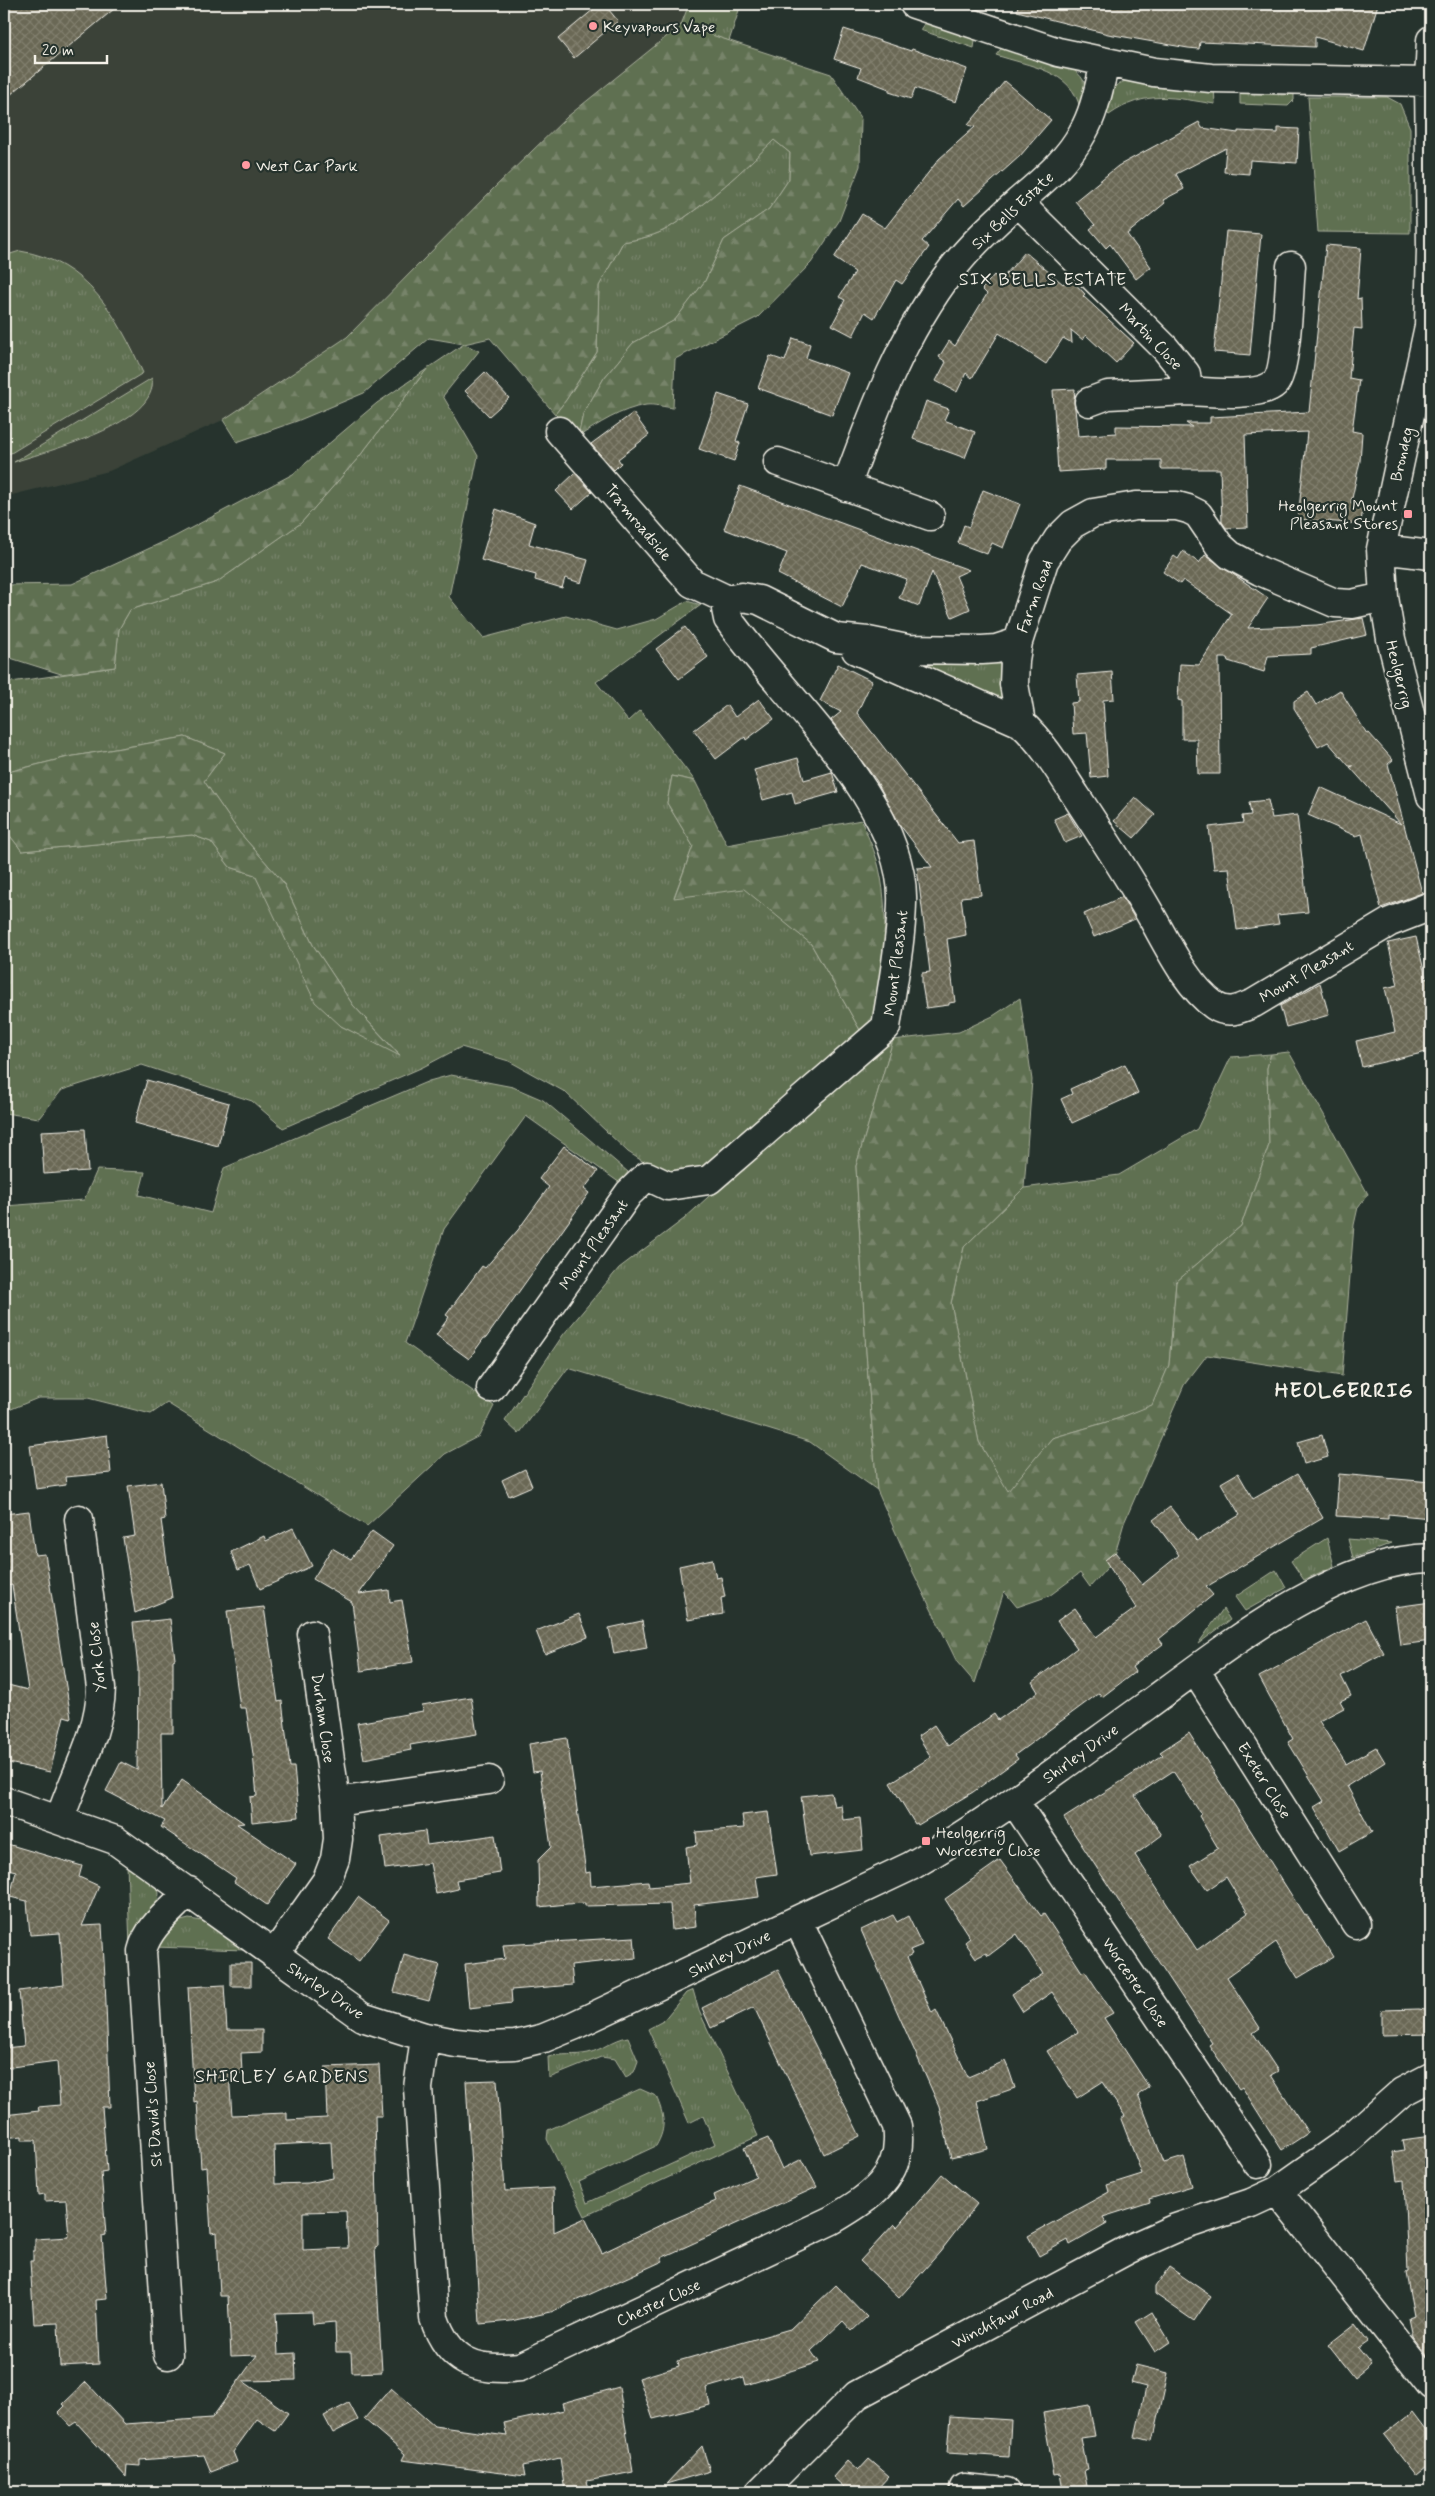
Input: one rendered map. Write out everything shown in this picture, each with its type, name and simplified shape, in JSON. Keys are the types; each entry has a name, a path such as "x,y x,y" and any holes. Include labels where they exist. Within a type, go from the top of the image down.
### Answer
{"street":[{"path":"914,4 1016,39 1105,64 1154,72 1211,78 1429,82"},
{"name":"Brondeg","path":"1381,549 1429,326 1431,257 1429,82 1431,40"},
{"name":"Six Bells Estate","path":"846,487 891,369 911,330 954,268 983,234 1052,174 1083,133 1093,109 1105,64"},
{"name":"Martin Close","path":"1018,202 1165,348 1186,374 1188,392"},
{"name":"Martin Close","path":"1089,402 1108,395 1244,392 1261,390 1274,383 1282,368 1291,266"},
{"name":"Tramroadside","path":"560,431 692,583 728,600"},
{"path":"778,462 930,516"},
{"name":"Farm Road","path":"1021,723 1014,684 1018,642 1044,562 1058,539 1073,524 1093,513 1136,506 1177,506 1188,508 1198,514 1212,536 1230,555 1260,571 1335,603 1352,604 1384,597"},
{"path":"1381,549 1431,554"},
{"name":"Heolgerrig","path":"1381,549 1384,597 1391,639 1431,796"},
{"name":"Mount Pleasant","path":"491,1388 630,1193 647,1176 668,1186 709,1180 886,1027 903,902 899,869 884,823 859,784 802,706 728,619 726,609 728,600 742,597 759,600 836,638 862,654 1021,723 1038,738 1110,846 1179,964 1197,988 1214,1006 1227,1012 1239,1010 1254,1003 1390,922 1431,906"},
{"name":"Mount Pleasant","path":"836,638 868,641 907,649 943,650 996,649 1018,642"},
{"name":"York Close","path":"60,1819 94,1731 100,1707 101,1688 79,1519"},
{"name":"Shirley Drive","path":"4,1801 60,1819 115,1840 189,1891 274,1955 362,2017 425,2037 456,2043 486,2046 515,2045 544,2038 625,2003 911,1866 1014,1801 1249,1631 1349,1577 1409,1558 1431,1558"},
{"name":"Durham Close","path":"274,1955 327,1880 335,1859 338,1839 336,1802 312,1634"},
{"name":"Exeter Close","path":"1195,1670 1342,1885 1356,1924"},
{"path":"336,1802 489,1780"},
{"name":"Worcester Close","path":"1014,1801 1258,2164"},
{"name":"St David's Close","path":"168,2355 142,1951 144,1941 151,1930 189,1891"},
{"name":"Chester Close","path":"425,2037 418,2088 434,2318 440,2335 454,2352 472,2364 495,2370 520,2367 832,2220 867,2199 885,2179 895,2162 900,2142 897,2126 798,1920"},
{"name":"Winchfawr Road","path":"760,2492 857,2394 1129,2249 1176,2228 1251,2203 1277,2191 1341,2146 1402,2092 1431,2077"},
{"path":"1277,2191 1431,2385"},
{"path":"964,2488 997,2492"}],"shaded area":[{"path":"4,4 689,4 681,25 567,117 347,337 223,420 109,471 4,497"}],"green space":[{"path":"689,4 741,4 729,41 681,25"},
{"path":"928,18 976,34 974,48 920,30"},
{"path":"681,25 831,74 861,119 860,166 839,221 811,263 758,317 675,359 673,408 656,405 637,407 610,418 578,437 583,414 604,378 633,343 675,320 705,281 724,240 769,209 789,179 790,153 774,140 724,186 684,218 659,233 623,242 599,286 597,352 555,414 490,338 464,344 429,338 364,393 297,421 237,442 223,420 347,337 567,117"},
{"path":"1004,45 1054,59 1077,72 1084,81 1087,92 1080,109 1076,96 1059,78 1035,67 996,55"},
{"path":"1134,78 1214,86 1215,104 1173,98 1148,99 1135,101 1109,115 1104,109 1113,88"},
{"path":"1240,88 1294,89 1294,100 1288,106 1240,104"},
{"path":"1308,97 1387,97 1400,104 1410,128 1410,233 1318,232"},
{"path":"774,140 790,153 789,179 769,209 724,240 705,281 675,320 633,343 604,378 583,414 578,437 555,414 597,352 599,286 623,242 659,233 684,218 724,186"},
{"path":"20,251 43,257 64,266 82,279 111,312 143,373 11,453 4,454 4,256"},
{"path":"464,344 479,351 443,396 478,456 449,597 483,638 566,616 617,630 656,619 687,601 701,605 596,682 628,721 640,710 695,781 672,776 667,803 693,846 674,897 744,888 811,944 860,1030 724,1157 694,1172 669,1172 647,1164 628,1152 565,1092 509,1061 461,1047 423,1067 283,1128 252,1101 142,1065 62,1090 39,1118 4,1113 4,828 22,851 192,835 211,842 230,867 255,875 279,922 341,1026 399,1054 353,1005 313,945 283,882 239,832 204,781 225,753 185,737 68,757 4,773 4,683 115,667 119,629 130,610 217,582 301,523 359,457 427,369"},
{"path":"427,369 359,457 301,523 217,582 130,610 119,629 115,667 61,674 4,656 4,585 72,584 174,537 293,474 377,403"},
{"path":"152,378 150,394 138,409 120,422 74,443 14,462"},
{"path":"889,653 1001,655 1008,708"},
{"path":"185,737 225,753 204,781 239,832 283,882 313,945 353,1005 400,1056 341,1026 315,1002 255,875 230,867 211,842 192,835 22,851 4,828 4,773 68,757"},
{"path":"672,776 695,781 727,845 861,820 877,860 881,879 884,898 885,938 875,1017 860,1030 811,944 744,889 674,898 693,846 667,803"},
{"path":"1020,998 1032,1080 1024,1188 964,1247 951,1303 979,1442 1008,1491 1052,1438 1117,1419 1152,1405 1169,1365 1176,1282 1241,1226 1269,1145 1267,1068 1271,1054 1289,1052 1368,1194 1358,1207 1354,1225 1342,1376 1207,1355 1184,1385 1124,1523 1113,1561 1090,1587 1080,1573 1049,1596 1017,1607 1004,1591 975,1683 957,1662 913,1572 877,1490 866,1352 856,1166 893,1040 959,1032 993,1016"},
{"path":"893,1040 856,1166 866,1352 877,1490 810,1442 568,1368 519,1434 505,1421 563,1335 619,1268 684,1219 779,1132"},
{"path":"1271,1054 1267,1068 1269,1145 1241,1226 1176,1282 1169,1365 1152,1406 1117,1419 1052,1438 1008,1492 979,1442 951,1303 964,1247 1024,1188 1119,1175 1197,1129 1231,1057"},
{"path":"451,1075 513,1087 543,1100 628,1172 620,1183 526,1116 444,1229 405,1343 494,1406 479,1436 445,1454 367,1526 167,1403 151,1414 88,1398 38,1398 4,1412 4,1197 5,1206 84,1200 97,1170 145,1172 139,1195 211,1213 224,1168 429,1081"},
{"path":"1327,1538 1334,1566 1304,1580 1291,1561"},
{"path":"1348,1539 1392,1543 1353,1558"},
{"path":"1276,1570 1286,1588 1245,1611 1235,1597"},
{"path":"1223,1609 1230,1620 1198,1644"},
{"path":"127,1863 153,1880 159,1890 156,1908 130,1948"},
{"path":"189,1919 209,1922 245,1950 154,1947 173,1923"},
{"path":"693,1990 699,2011 758,2136 585,2216 547,2139 548,2130 640,2089 656,2096 661,2109 663,2127 656,2146 579,2182 587,2203 715,2144 703,2116 689,2123 648,2029 663,2021 686,1993"},
{"path":"628,2037 638,2061 634,2072 626,2077 615,2059 601,2057 549,2078 548,2057 588,2053"}],"building":[{"path":"4,4 120,4 4,100"},
{"name":"Keyvapours Vape","path":"600,4 604,4 618,21 574,58 558,39"},
{"path":"1018,4 1288,4 1331,7 1332,4 1378,4 1364,51 1315,37 1315,47 1200,42 1199,49 1188,48 1108,34 1017,11"},
{"path":"844,29 911,51 912,49 967,69 956,102 915,88 911,99 889,92 889,89 858,77 861,68 834,59"},
{"path":"1005,81 1051,120 1020,156 964,206 958,199 922,241 929,247 902,284 896,280 874,318 865,312 853,336 832,325 845,300 839,297 855,272 834,258 862,214 885,228 939,159 975,127 968,125"},
{"path":"1199,122 1202,128 1238,133 1238,131 1278,133 1278,128 1299,129 1297,163 1250,160 1249,174 1224,172 1226,148 1176,174 1184,189 1163,200 1165,203 1127,234 1151,267 1136,279 1110,244 1106,248 1090,229 1095,225 1075,201 1118,166"},
{"path":"1226,231 1261,234 1250,355 1214,352"},
{"path":"1326,245 1361,248 1357,299 1361,298 1362,329 1354,328 1349,378 1359,380 1352,431 1362,433 1360,461 1351,503 1363,504 1361,524 1298,519 1307,432 1245,435 1248,527 1226,528 1222,522 1220,469 1161,469 1161,460 1106,460 1106,469 1058,472 1053,390 1075,389 1074,400 1078,436 1116,433 1116,426 1192,427 1186,423 1210,423 1210,417 1309,412"},
{"path":"1025,252 1063,284 1070,278 1085,294 1083,296 1134,343 1116,363 1086,335 1083,340 1071,330 1072,343 1063,338 1046,364 999,333 972,378 966,373 957,392 936,381 946,362 939,357 949,341 955,346 987,294 982,289 994,275 1000,281"},
{"path":"793,338 810,344 806,358 848,373 832,415 758,388 770,356 785,361"},
{"path":"485,372 509,398 489,416 465,391"},
{"path":"718,394 748,404 736,441 740,443 734,461 699,449"},
{"path":"926,401 949,409 944,420 975,432 965,458 913,439"},
{"path":"633,413 649,435 618,459 621,463 614,470 591,444"},
{"path":"575,473 592,492 573,509 556,491"},
{"path":"740,486 969,570 956,576 970,609 952,617 932,572 919,606 899,598 907,579 862,563 842,607 778,574 787,553 724,529"},
{"path":"983,490 1020,504 1003,548 992,543 987,554 958,543 964,525 969,527"},
{"path":"496,509 535,523 529,544 588,560 581,583 565,578 562,588 535,580 536,575 481,560"},
{"path":"1183,551 1199,563 1205,555 1268,598 1248,628 1317,625 1363,618 1367,635 1311,648 1311,654 1268,656 1264,672 1228,661 1227,658 1219,658 1220,774 1198,774 1197,739 1182,739 1182,701 1178,700 1180,664 1199,665 1232,614 1183,580 1180,584 1163,572 1174,556 1178,559"},
{"path":"685,627 708,657 679,679 656,649"},
{"path":"838,664 872,681 857,713 958,843 974,841 981,895 961,897 966,935 947,939 955,1002 949,1003 949,1005 926,1008 922,984 922,973 930,972 917,868 932,867 900,825 876,780 831,720 841,712 820,701"},
{"path":"1112,672 1114,699 1103,700 1108,776 1091,778 1087,733 1073,734 1071,703 1079,702 1077,675"},
{"path":"1340,690 1367,734 1369,733 1393,760 1388,764 1422,893 1381,908 1362,834 1356,836 1308,815 1320,787 1401,824 1350,767 1353,766 1349,766 1328,742 1318,747 1294,708 1294,701 1308,692 1316,705"},
{"path":"759,699 774,719 746,740 745,737 716,759 694,730 727,705 735,717"},
{"path":"798,758 804,780 832,772 838,792 795,804 792,792 763,800 754,770"},
{"path":"1135,797 1155,815 1134,838 1114,821"},
{"path":"1268,800 1272,818 1297,815 1308,912 1277,915 1279,924 1237,930 1229,868 1214,869 1209,827 1243,823 1242,816 1251,815 1249,802"},
{"path":"1068,813 1082,836 1065,843 1054,819"},
{"path":"1122,897 1135,919 1094,937 1084,914"},
{"path":"1416,937 1426,979 1431,977 1431,1051 1362,1067 1356,1041 1395,1032 1385,988 1398,985 1388,943"},
{"path":"1320,983 1329,1015 1286,1027 1280,1006"},
{"path":"1125,1064 1138,1093 1072,1123 1061,1099 1072,1094 1070,1089"},
{"path":"147,1080 229,1103 218,1146 135,1123"},
{"path":"85,1129 88,1171 44,1174 41,1131"},
{"path":"564,1146 598,1171 584,1189 589,1193 469,1359 436,1335 449,1317 446,1315 482,1266 485,1268 518,1230 549,1187 539,1179"},
{"path":"107,1435 111,1473 65,1477 66,1485 36,1489 30,1446"},
{"path":"1322,1435 1328,1457 1304,1464 1298,1442"},
{"path":"525,1469 532,1486 509,1496 502,1480"},
{"path":"1238,1473 1253,1499 1297,1474 1323,1518 1206,1587 1213,1595 1159,1639 1163,1644 1132,1667 1135,1672 1102,1697 1099,1693 1015,1755 1018,1759 973,1792 918,1825 917,1823 915,1824 890,1783 931,1757 918,1736 934,1725 948,1746 994,1714 998,1720 1038,1692 1032,1682 1077,1648 1057,1621 1075,1608 1096,1637 1136,1608 1105,1560 1115,1552 1142,1585 1179,1555 1153,1520 1170,1507 1197,1541 1240,1515 1221,1483"},
{"path":"1339,1474 1431,1482 1431,1518 1388,1514 1388,1519 1336,1516"},
{"path":"161,1482 165,1519 161,1520 172,1598 135,1613 123,1538 135,1536 128,1486"},
{"path":"29,1511 35,1555 45,1554 71,1718 64,1716 50,1772 4,1762 4,1684 28,1690 12,1585 8,1586 4,1561 4,1514"},
{"path":"293,1528 312,1566 260,1589 250,1565 238,1570 231,1552 264,1536 266,1541"},
{"path":"372,1531 393,1546 359,1594 389,1590 390,1602 402,1600 413,1662 361,1671 352,1602 313,1579 332,1548 351,1559"},
{"path":"712,1559 716,1578 721,1577 725,1597 721,1598 723,1614 688,1620 679,1566"},
{"path":"1431,1602 1431,1641 1400,1645 1395,1607"},
{"path":"264,1607 278,1702 282,1701 290,1767 294,1767 299,1817 252,1822 250,1797 257,1796 253,1754 246,1708 240,1708 227,1611"},
{"path":"579,1614 588,1637 545,1654 536,1631"},
{"path":"170,1619 175,1659 173,1660 173,1733 161,1733 162,1809 182,1780 244,1823 237,1824 296,1864 267,1905 234,1882 236,1878 161,1827 165,1821 106,1791 121,1762 137,1770 138,1668 133,1623"},
{"path":"1366,1619 1384,1653 1341,1676 1351,1696 1340,1701 1344,1708 1319,1721 1346,1764 1376,1747 1385,1762 1347,1786 1372,1832 1339,1851 1314,1807 1324,1801 1288,1742 1293,1739 1259,1677"},
{"path":"642,1621 647,1648 614,1654 609,1628"},
{"path":"471,1697 477,1734 410,1745 411,1750 364,1759 357,1723 423,1711 422,1705"},
{"path":"1189,1733 1304,1915 1306,1914 1333,1957 1298,1978 1276,1942 1227,1977 1260,2028 1253,2033 1278,2071 1271,2075 1308,2133 1282,2150 1242,2087 1239,2089 1209,2045 1212,2043 1064,1818 1163,1755 1160,1752","holes":["1173,1771 1201,1814 1199,1816 1218,1848 1190,1866 1207,1890 1226,1877 1248,1913 1197,1950 1135,1855 1162,1835 1135,1796"]},
{"path":"567,1738 586,1873 590,1872 591,1886 648,1881 649,1887 690,1883 686,1847 697,1845 696,1832 744,1828 742,1815 768,1812 777,1874 756,1877 759,1897 694,1905 696,1927 672,1930 670,1904 585,1906 585,1903 539,1907 538,1860 551,1847 540,1771 533,1772 529,1744"},
{"path":"831,1793 834,1806 841,1805 843,1820 860,1818 863,1850 809,1856 801,1796"},
{"path":"425,1831 427,1845 495,1835 500,1873 456,1880 458,1889 436,1894 430,1863 385,1869 381,1837"},
{"path":"4,1843 82,1866 79,1877 99,1886 82,1926 102,1925 110,2107 102,2107 107,2171 101,2172 106,2235 102,2236 107,2299 96,2300 99,2364 60,2366 58,2323 34,2324 30,2261 33,2261 35,2239 69,2237 66,2200 45,2201 45,2194 39,2195 36,2140 22,2140 22,2136 4,2138 4,2115 39,2111 38,2107 60,2105 57,2061 4,2068 4,2048 24,2046 19,1991 64,1985 60,1933 30,1935 27,1901 10,1897 16,1871 4,1868"},
{"path":"1000,1860 1041,1916 1044,1914 1082,1972 1085,1971 1113,2013 1104,2018 1149,2087 1138,2095 1164,2163 1184,2157 1192,2186 1149,2199 1150,2202 1103,2217 1107,2224 1070,2245 1068,2240 1039,2256 1028,2236 1109,2192 1107,2185 1142,2174 1121,2119 1125,2116 1102,2082 1077,2098 1047,2051 1078,2032 1052,1992 1023,2012 1012,1994 1043,1974 1017,1934 988,1956 986,1953 976,1958 965,1942 970,1938 945,1899"},
{"path":"358,1897 389,1920 359,1961 328,1939"},
{"path":"893,1915 897,1922 908,1916 922,1945 910,1950 912,1954 907,1957 932,2013 936,2010 968,2077 1005,2061 1009,2070 1015,2088 977,2101 988,2149 951,2158 939,2106 861,1930"},
{"path":"634,1937 636,1958 571,1965 573,1985 511,1990 512,2003 469,2008 465,1964 505,1959 503,1945"},
{"path":"404,1955 440,1965 429,2001 394,1992"},
{"path":"231,1963 251,1963 251,1986 231,1986"},
{"path":"778,1970 860,2136 824,2154 754,2007 711,2028 702,2008"},
{"path":"224,1985 227,2030 262,2030 262,2052 241,2053 242,2073 229,2074 232,2115 287,2113 287,2120 327,2118 325,2067 379,2065 382,2116 375,2116 378,2246 375,2247 382,2372 352,2373 351,2352 336,2352 335,2322 313,2324 312,2312 276,2313 278,2354 295,2353 296,2380 243,2381 288,2413 275,2431 257,2419 233,2452 237,2462 211,2472 204,2455 140,2460 140,2466 127,2465 126,2477 76,2422 70,2426 58,2413 65,2406 63,2404 86,2382 125,2424 212,2418 257,2355 231,2356 228,2296 220,2296 217,2232 211,2233 207,2167 201,2168 197,2101 194,2102 188,1987","holes":["331,2142 333,2178 308,2183 275,2184 274,2145","346,2211 348,2248 303,2250 303,2212"]},
{"path":"1419,2009 1431,2011 1431,2034 1382,2035 1382,2010"},
{"path":"497,2080 505,2191 553,2188 554,2232 585,2218 602,2253 716,2201 714,2195 756,2176 744,2148 768,2138 782,2169 802,2159 817,2187 661,2258 663,2261 551,2312 511,2321 480,2324 466,2081"},
{"path":"1431,2136 1431,2176 1427,2176 1431,2261 1431,2360 1413,2337 1409,2318 1414,2316 1406,2273 1408,2272 1404,2180 1397,2181 1393,2152 1404,2150 1402,2140"},
{"path":"942,2174 977,2204 940,2252 899,2298 860,2261 894,2224 897,2227"},
{"path":"1169,2267 1211,2296 1194,2321 1155,2294 1155,2287"},
{"path":"836,2285 867,2317 852,2331 843,2321 811,2351 819,2362 746,2385 744,2377 706,2388 710,2405 653,2419 639,2378 679,2366 678,2361 790,2329"},
{"path":"1152,2312 1170,2342 1155,2352 1136,2322"},
{"path":"1355,2324 1368,2341 1358,2348 1371,2364 1354,2378 1328,2345"},
{"path":"1136,2365 1168,2373 1155,2433 1153,2433 1151,2441 1135,2437 1146,2387 1131,2383"},
{"path":"619,2387 633,2472 587,2481 590,2492 565,2492 560,2458 523,2466 525,2476 402,2460 405,2454 364,2419 391,2388 434,2426 507,2436 504,2423 564,2410 562,2403"},
{"path":"349,2403 358,2420 333,2433 324,2416"},
{"path":"1089,2405 1095,2436 1081,2438 1087,2469 1084,2470 1087,2486 1063,2490 1060,2474 1054,2475 1043,2413"},
{"path":"1412,2413 1431,2438 1431,2462 1415,2475 1384,2435"},
{"path":"950,2416 1011,2420 1009,2457 947,2453"},
{"path":"702,2446 710,2471 666,2484"},
{"path":"869,2459 889,2476 878,2488 883,2492 839,2492 844,2487 833,2477 847,2461 858,2471"}],"place":[{"name":"Keyvapours Vape","path":"593,26"},
{"name":"West Car Park","path":"246,165"},
{"name":"Heolgerrig Mount Pleasant Stores","path":"1408,514"},
{"name":"Heolgerrig Worcester Close","path":"926,1841"}],"district":[{"name":"SIX BELLS ESTATE","path":"1043,279"},
{"name":"HEOLGERRIG","path":"1344,1390"},
{"name":"SHIRLEY GARDENS","path":"282,2076"}]}
